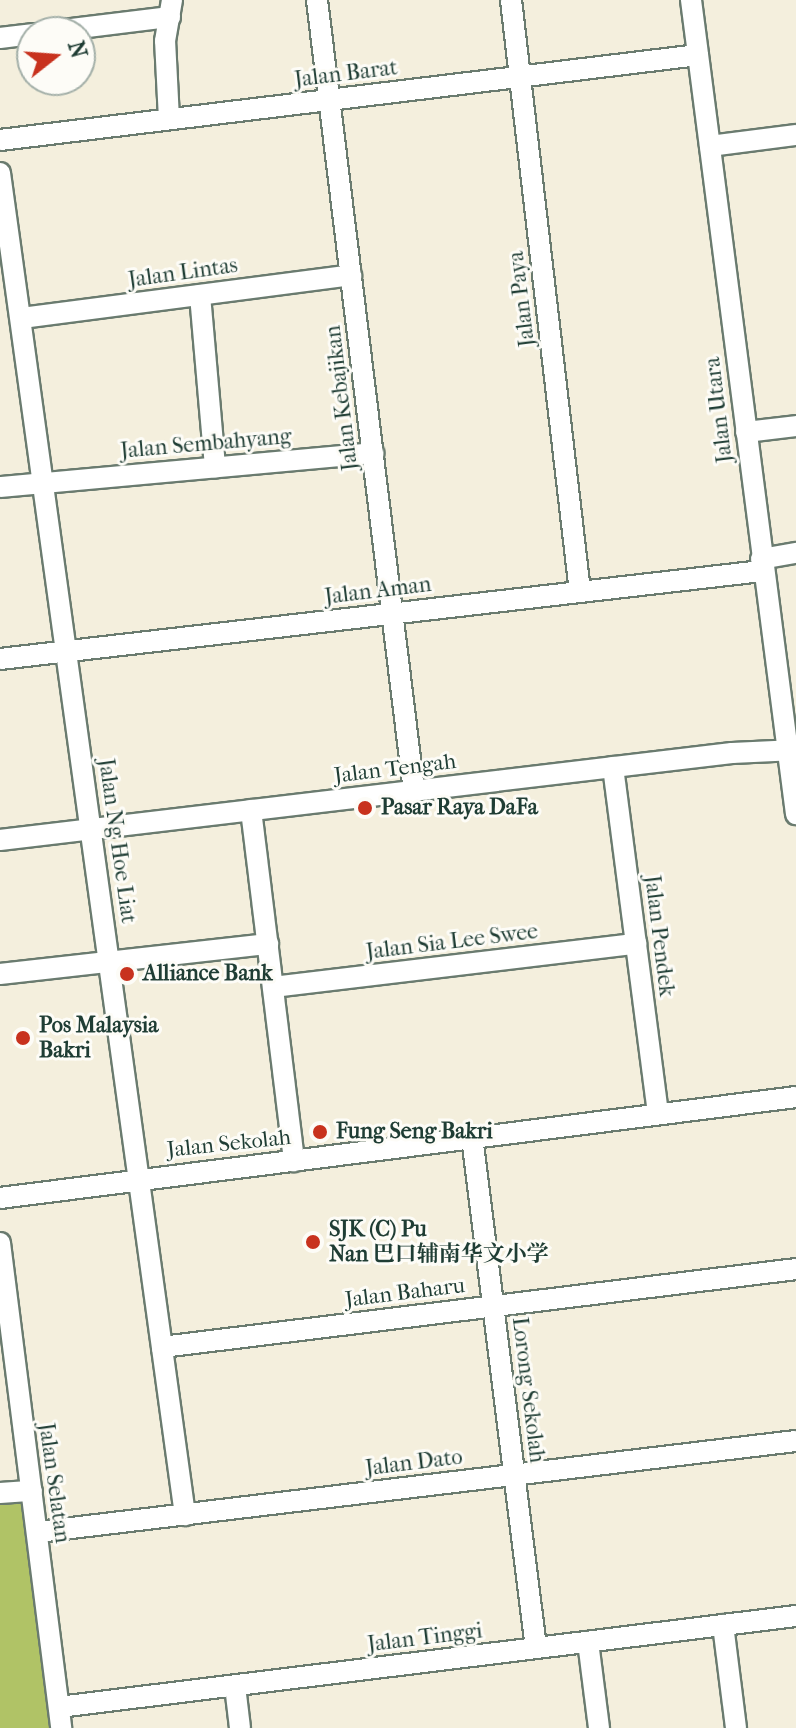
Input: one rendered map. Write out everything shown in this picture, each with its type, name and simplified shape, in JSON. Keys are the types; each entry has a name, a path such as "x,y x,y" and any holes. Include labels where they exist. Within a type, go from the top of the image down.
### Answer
{"street":[{"name":"Jalan Kebajikan","path":"317,0 414,791"},
{"name":"Jalan Paya","path":"511,0 580,592"},
{"name":"Jalan Utara","path":"691,0 746,432 774,559 796,814"},
{"path":"96,23 171,8 165,41 169,119"},
{"name":"Jalan Barat","path":"0,140 698,55"},
{"path":"710,146 796,135"},
{"name":"Jalan Ng Hoe Liat","path":"0,173 22,318 38,483 67,651 185,1515"},
{"name":"Jalan Lintas","path":"22,318 351,275"},
{"path":"200,295 215,467"},
{"path":"746,432 796,426"},
{"name":"Jalan Sembahyang","path":"0,487 373,453"},
{"name":"Jalan Aman","path":"0,659 580,592 774,559"},
{"name":"Jalan Tengah","path":"0,840 613,767 792,749"},
{"name":"Jalan Pendek","path":"613,767 658,1112"},
{"path":"251,810 294,1161"},
{"path":"0,974 268,944"},
{"name":"Jalan Sia Lee Swee","path":"273,987 636,944"},
{"name":"Jalan Sekolah","path":"0,1198 658,1112 796,1097"},
{"name":"Lorong Sekolah","path":"472,1137 536,1648"},
{"name":"Jalan Selatan","path":"0,1243 32,1491 45,1531 60,1718"},
{"name":"Jalan Baharu","path":"162,1347 796,1269"},
{"name":"Jalan Dato","path":"45,1531 796,1441"},
{"path":"0,1493 32,1491"},
{"name":"Jalan Tinggi","path":"60,1718 235,1686 796,1616"},
{"path":"723,1625 736,1728"},
{"path":"588,1642 599,1728"},
{"path":"235,1686 240,1728"}],"green space":[{"path":"24,1491 56,1728 0,1728 0,1493"}],"place":[{"name":"Pasar Raya DaFa","path":"365,808"},
{"name":"Alliance Bank","path":"127,974"},
{"name":"Pos Malaysia Bakri","path":"23,1038"},
{"name":"Fung Seng Bakri","path":"320,1132"},
{"name":"SJK (C) Pu Nan 巴口辅南华文小学","path":"313,1242"}]}
